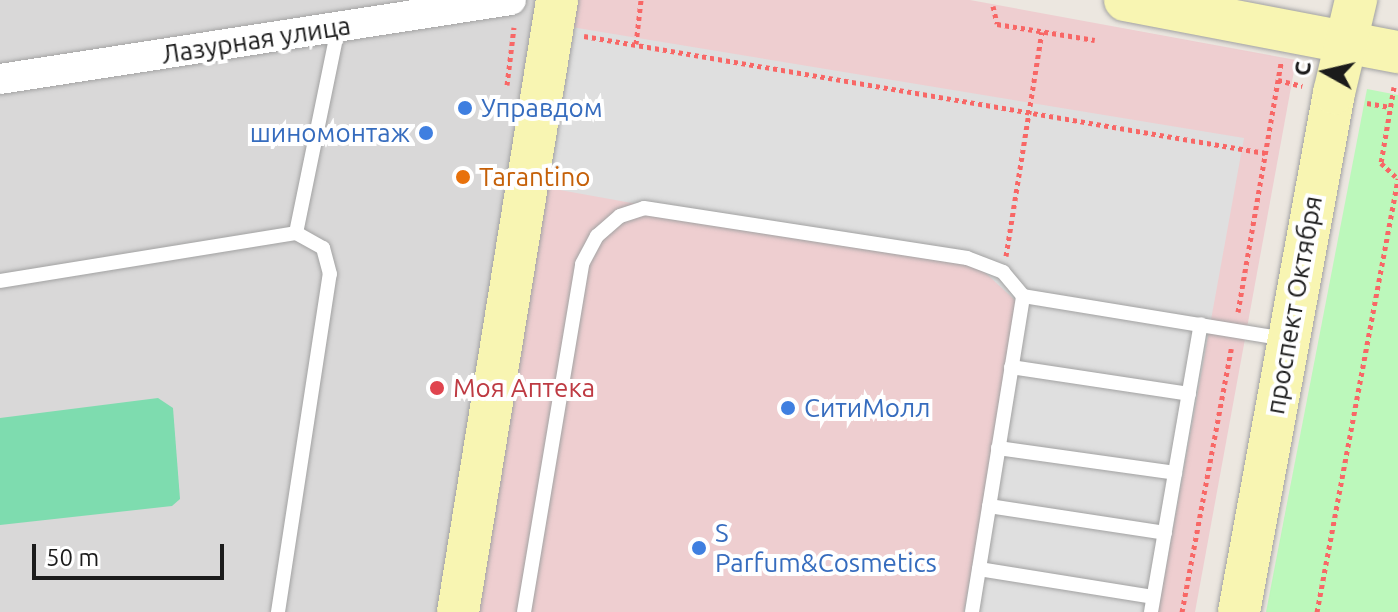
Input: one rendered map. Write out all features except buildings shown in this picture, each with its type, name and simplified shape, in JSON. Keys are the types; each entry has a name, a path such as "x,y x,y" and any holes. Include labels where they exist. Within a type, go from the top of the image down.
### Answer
{"street":[{"name":"Лазурная улица","path":"0,79 511,0"},
{"path":"1125,0 1346,42 1396,70"},
{"name":"проспект Октября","path":"1239,612 1287,339 1356,0"},
{"path":"458,612 547,9"}],"lane":[{"path":"296,233 338,28"},
{"path":"524,612 582,264 597,236 620,216 644,208 967,258 1003,272 1023,296 1287,339"},
{"path":"0,281 296,233 323,248 330,274 278,612"},
{"path":"972,612 1023,296"},
{"path":"1151,612 1201,324"},
{"path":"1011,367 1189,394"},
{"path":"998,448 1175,473"},
{"path":"989,506 1165,533"},
{"path":"979,569 1153,597"}],"path":[{"path":"636,44 641,0"},
{"path":"993,6 997,24 1095,40"},
{"path":"547,9 636,44 1029,109 1265,153"},
{"path":"1003,272 1042,32"},
{"path":"1182,612 1282,59"},
{"path":"1317,612 1398,179 1381,163 1396,70"},
{"path":"1278,80 1311,88"},
{"path":"1367,103 1389,107"}],"shaded area":[{"path":"0,0 542,0 444,612 0,612"},
{"path":"569,0 970,0 1296,60 1195,612 472,612"},
{"path":"565,26 1244,138 1158,612 964,612 1019,304 978,266 538,186"}],"green space":[{"path":"1367,89 1398,95 1398,612 1266,612"},
{"path":"158,398 173,408 180,499 172,506 0,525 0,418"}],"place":[{"name":"Управдом","path":"465,108"},
{"name":"шиномонтаж","path":"426,133"},
{"name":"Tarantino","path":"463,177"},
{"name":"Моя Аптека","path":"437,388"},
{"name":"СитиМолл","path":"788,408"},
{"name":"S Parfum&Cosmetics","path":"699,548"}]}
